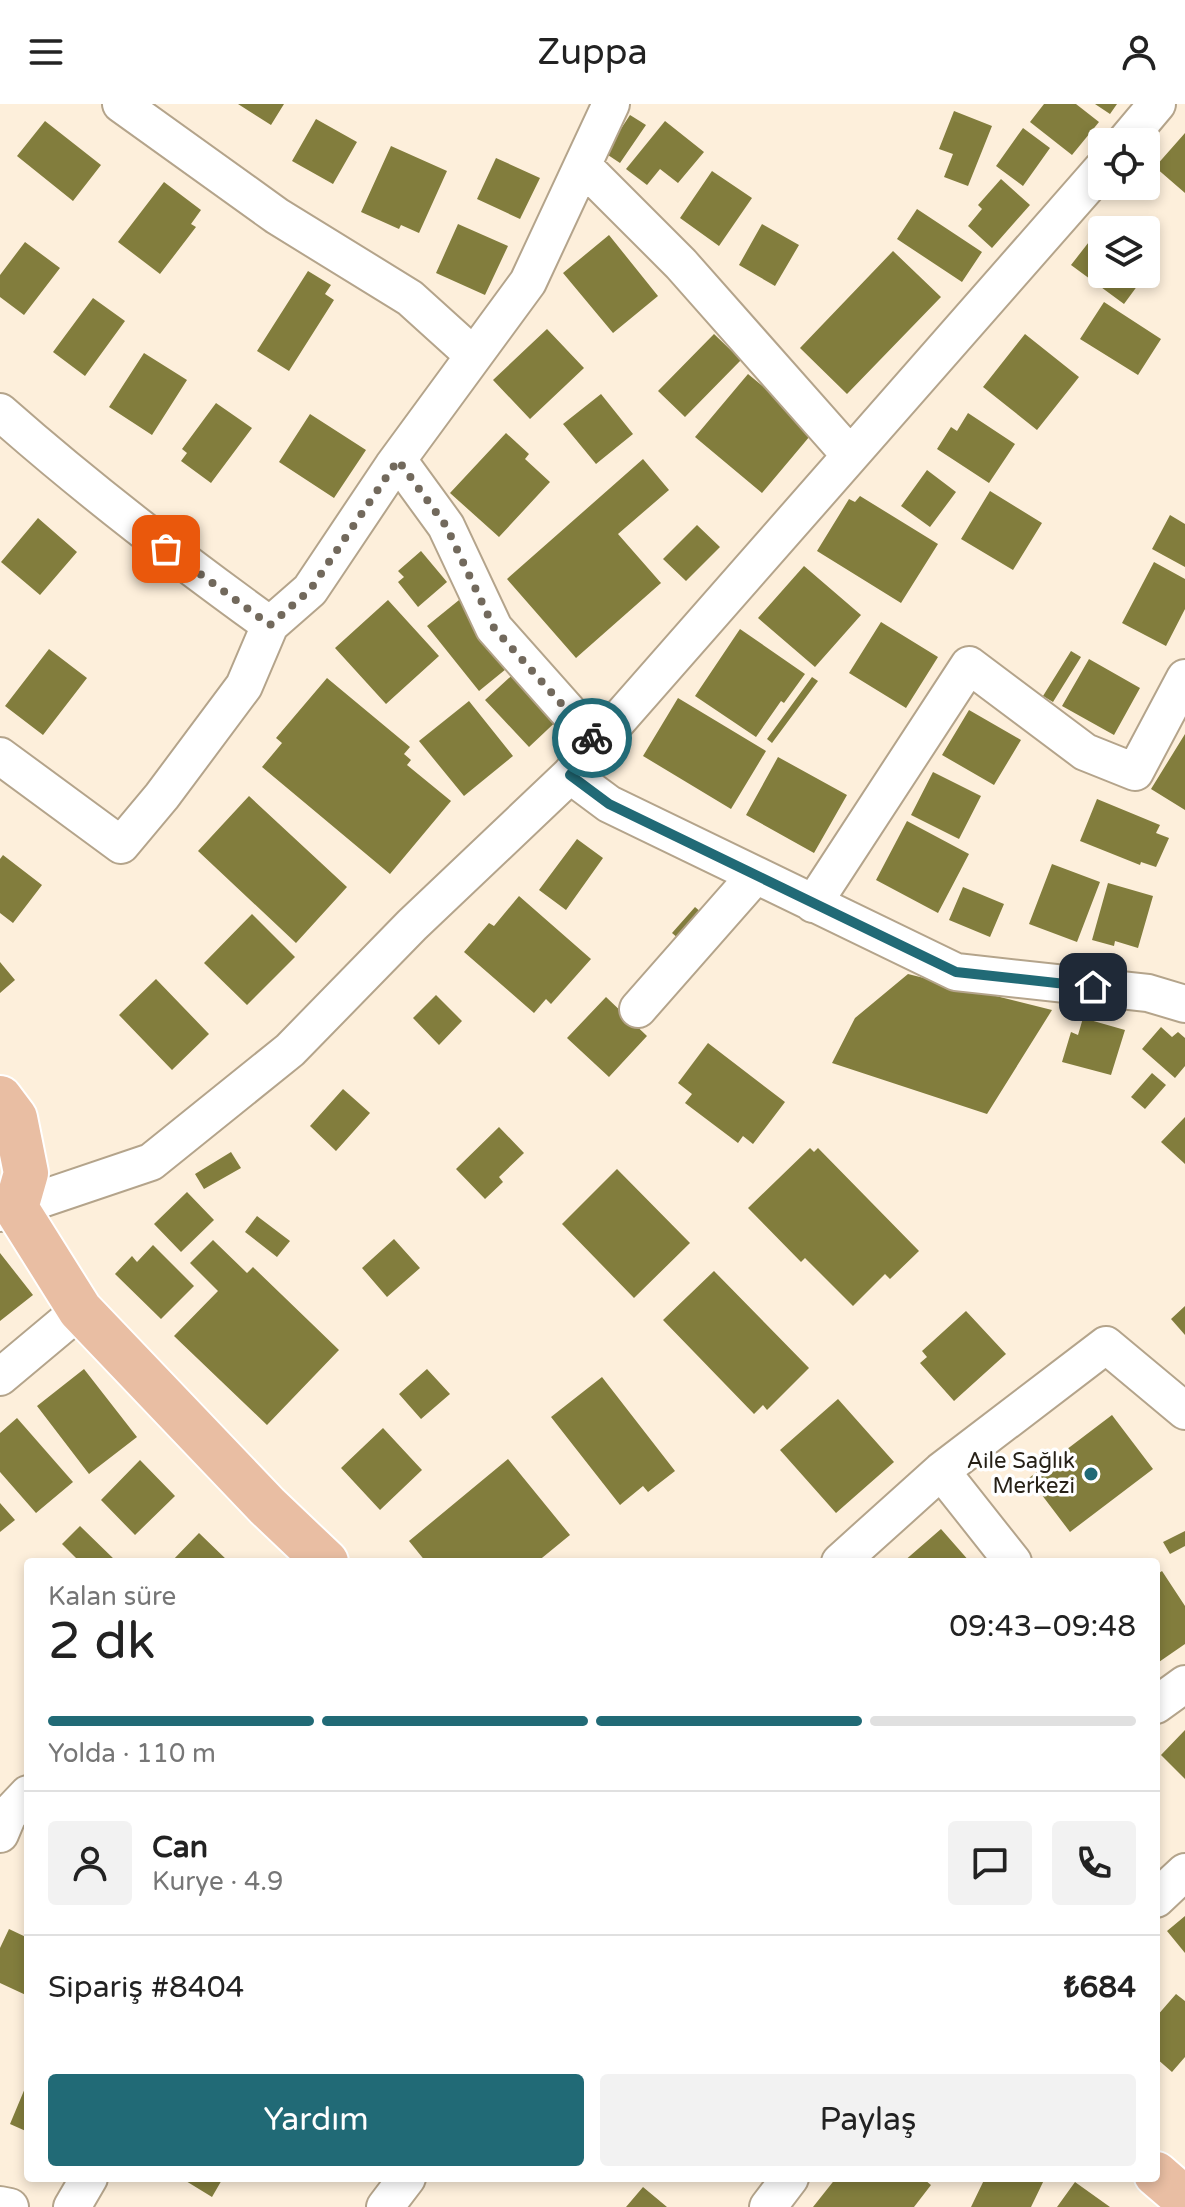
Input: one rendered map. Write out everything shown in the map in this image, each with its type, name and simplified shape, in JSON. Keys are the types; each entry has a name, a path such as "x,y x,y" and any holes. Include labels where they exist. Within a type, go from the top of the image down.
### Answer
{"main road":[{"path":"0,1098 15,1118 26,1173 8,1210 80,1310 267,1506 322,1558"},
{"path":"1160,2177 1185,2199"}],"street":[{"path":"121,104 277,216 410,298 473,355"},
{"path":"0,756 121,845 162,796 244,686 270,625 310,590 398,460 528,282 611,104"},
{"path":"1137,128 1157,104"},
{"path":"583,166 681,264 850,455"},
{"path":"8,1210 151,1162 290,1050 412,925 570,775 1088,185"},
{"path":"0,412 84,485 270,625"},
{"path":"398,460 446,526 494,628 597,744"},
{"path":"813,904 969,665 1085,752 1135,772 1185,678"},
{"path":"570,775 609,804 956,972 1148,993 1185,1004"},
{"path":"638,1009 755,876"},
{"path":"0,1377 80,1310"},
{"path":"844,1558 941,1471 1106,1345 1185,1411"},
{"path":"941,1471 1010,1558"},
{"path":"1160,1702 1185,1684"},
{"path":"0,1834 8,1815 24,1798"},
{"path":"1160,1895 1185,1872"},
{"path":"72,2207 87,2182"},
{"path":"385,2207 404,2182"},
{"path":"768,2207 787,2182"},
{"path":"0,2205 10,2207"}],"building":[{"path":"238,104 284,104 271,125"},
{"path":"1044,104 1076,104 1099,122 1094,128 1088,128 1088,135 1072,155 1030,122"},
{"path":"1095,104 1117,104 1110,114"},
{"path":"954,111 992,126 968,186 944,177 953,154 939,149"},
{"path":"630,115 646,125 620,163 605,153"},
{"path":"316,119 357,142 333,184 292,161"},
{"path":"45,121 101,165 73,201 17,156"},
{"path":"665,121 704,152 678,183 660,169 647,185 626,169"},
{"path":"1023,128 1050,148 1023,186 996,166"},
{"path":"1185,133 1185,193 1160,171 1160,161"},
{"path":"391,146 447,171 419,233 401,225 399,229 361,212"},
{"path":"496,158 540,178 520,219 477,199"},
{"path":"712,171 752,198 719,246 680,218"},
{"path":"1001,179 1030,205 992,248 968,226 982,209 978,205"},
{"path":"164,182 201,210 191,224 196,227 160,274 118,242"},
{"path":"917,209 982,252 962,282 897,239"},
{"path":"458,224 508,246 485,295 436,273"},
{"path":"762,224 799,245 775,286 739,265"},
{"path":"609,235 658,296 613,333 563,273"},
{"path":"25,242 60,268 24,315 0,297 0,275"},
{"path":"1088,243 1088,278 1071,265"},
{"path":"893,251 941,297 847,394 800,348"},
{"path":"308,271 331,285 325,294 334,300 289,371 257,351"},
{"path":"1102,288 1136,288 1124,304"},
{"path":"93,298 125,321 85,376 53,352"},
{"path":"1104,302 1161,339 1138,375 1080,339"},
{"path":"547,329 584,368 530,419 493,380"},
{"path":"714,334 741,360 685,417 658,391"},
{"path":"1025,334 1079,377 1037,430 983,387"},
{"path":"144,353 187,380 152,435 109,407"},
{"path":"748,374 815,430 762,493 695,437"},
{"path":"601,394 633,434 596,464 563,424"},
{"path":"216,403 252,428 211,483 181,461 187,453 182,449"},
{"path":"968,413 1015,444 989,483 937,449 951,427 957,431"},
{"path":"310,414 366,450 334,498 279,462"},
{"path":"506,433 529,454 525,459 550,482 499,537 450,493"},
{"path":"643,459 669,490 618,534 661,583 576,658 507,579"},
{"path":"927,470 956,492 930,527 901,506"},
{"path":"990,491 1042,523 1013,570 961,539"},
{"path":"860,496 938,544 901,603 817,551 849,499 855,502"},
{"path":"1170,515 1185,524 1185,567 1152,549"},
{"path":"38,518 77,552 40,595 1,562"},
{"path":"697,525 720,547 686,581 663,559"},
{"path":"421,551 447,582 418,607 398,582 404,577 398,571"},
{"path":"1154,562 1185,579 1185,609 1166,646 1122,623"},
{"path":"804,566 861,615 815,667 758,618"},
{"path":"464,596 517,660 479,691 427,626"},
{"path":"388,600 439,656 386,704 335,648"},
{"path":"881,622 938,657 906,708 849,673"},
{"path":"740,629 805,674 756,737 695,696"},
{"path":"49,649 87,678 43,735 5,706"},
{"path":"1071,651 1081,657 1053,702 1043,696"},
{"path":"1089,659 1140,688 1114,735 1062,706"},
{"path":"521,667 564,714 529,747 485,700"},
{"path":"812,677 818,681 772,743 767,739"},
{"path":"327,678 410,747 404,754 411,760 407,765 451,801 390,874 262,767 282,743 276,738"},
{"path":"678,698 766,751 731,809 643,756"},
{"path":"469,701 513,756 464,796 419,741"},
{"path":"969,710 1021,740 994,785 942,755"},
{"path":"1185,734 1185,810 1151,789"},
{"path":"778,757 847,795 814,853 746,815"},
{"path":"933,772 981,796 959,839 911,815"},
{"path":"249,796 347,887 296,943 198,851"},
{"path":"1097,799 1160,825 1156,833 1169,838 1156,867 1141,862 1140,865 1080,841"},
{"path":"907,821 969,854 938,913 876,880"},
{"path":"577,839 603,858 566,910 539,890"},
{"path":"3,855 42,885 13,923 0,913 0,859"},
{"path":"1052,864 1100,882 1077,942 1029,924"},
{"path":"1108,883 1153,896 1138,948 1115,941 1114,946 1092,940"},
{"path":"963,887 1004,904 990,937 949,920"},
{"path":"519,896 591,959 551,1004 546,999 534,1013 464,952 489,923 494,926"},
{"path":"695,907 709,919 686,945 672,933"},
{"path":"252,914 295,957 247,1005 204,963"},
{"path":"0,962 15,980 0,993"},
{"path":"908,974 1052,1010 987,1114 832,1063 855,1018"},
{"path":"156,979 209,1034 172,1070 119,1015"},
{"path":"436,995 462,1021 439,1045 413,1018"},
{"path":"606,997 647,1036 609,1077 567,1038"},
{"path":"1083,1018 1125,1030 1111,1075 1062,1062 1071,1032 1078,1035"},
{"path":"1161,1027 1172,1037 1178,1032 1185,1038 1185,1066 1175,1078 1142,1049"},
{"path":"708,1043 785,1102 753,1144 743,1136 738,1143 685,1103 692,1094 678,1083"},
{"path":"1152,1073 1166,1085 1145,1109 1131,1097"},
{"path":"343,1089 370,1113 336,1151 310,1126"},
{"path":"1185,1117 1185,1164 1161,1142"},
{"path":"499,1127 524,1153 499,1177 503,1182 485,1199 456,1169"},
{"path":"810,1148 814,1152 818,1148 919,1251 890,1279 885,1274 853,1306 805,1258 801,1262 748,1208"},
{"path":"231,1152 241,1168 204,1189 195,1174"},
{"path":"617,1169 690,1243 634,1298 562,1224"},
{"path":"187,1192 214,1220 181,1252 154,1224"},
{"path":"257,1216 290,1241 277,1257 245,1232"},
{"path":"394,1239 420,1268 387,1297 362,1268"},
{"path":"213,1240 247,1273 253,1267 339,1350 267,1425 174,1336 218,1291 190,1263"},
{"path":"153,1245 194,1286 161,1319 115,1274 132,1256 137,1262"},
{"path":"0,1253 33,1295 0,1321"},
{"path":"714,1271 809,1368 767,1410 763,1405 754,1414 663,1320"},
{"path":"1185,1306 1185,1335 1171,1319"},
{"path":"966,1311 1006,1354 954,1401 920,1363 927,1357 922,1351"},
{"path":"84,1369 137,1437 89,1474 37,1406"},
{"path":"427,1369 450,1394 421,1419 399,1394"},
{"path":"602,1377 675,1471 648,1492 643,1486 620,1505 551,1417"},
{"path":"838,1399 894,1462 836,1513 780,1450"},
{"name":"Aile Sağlık Merkezi","path":"1112,1415 1153,1469 1070,1532 1029,1478"},
{"path":"17,1418 73,1482 36,1513 0,1472 0,1433"},
{"path":"383,1428 422,1470 380,1510 341,1468"},
{"path":"508,1459 570,1535 542,1558 423,1558 409,1541"},
{"path":"140,1460 175,1496 135,1535 101,1500"},
{"path":"0,1503 15,1520 0,1532"},
{"path":"80,1526 113,1558 76,1558 62,1544"},
{"path":"941,1529 966,1558 908,1558"},
{"path":"1185,1531 1185,1546 1170,1554 1163,1542"},
{"path":"199,1533 225,1558 175,1558"},
{"path":"1162,1571 1185,1606 1185,1644 1160,1661"},
{"path":"1185,1730 1185,1779 1161,1755"},
{"path":"1185,1916 1185,1953 1167,1931"},
{"path":"9,1929 24,1936 24,1994 0,1983 0,1948"},
{"path":"1176,1994 1185,2001 1185,2057 1172,2072 1160,2062 1160,2012"},
{"path":"24,2091 24,2130 10,2124"},
{"path":"188,2182 221,2182 212,2197"},
{"path":"833,2182 927,2182 931,2185 914,2207 813,2207"},
{"path":"983,2182 1043,2182 1031,2207 971,2207"},
{"path":"1075,2182 1110,2207 1057,2207"},
{"path":"643,2187 667,2207 626,2207"}],"way so far":[{"path":"166,549 270,625 310,590 398,460 446,526 494,628 592,738"}],"place":[{"name":"Aile Sağlık Merkezi","path":"1091,1474"}],"route":[{"path":"592,738 597,744 570,775 609,804 956,972 1093,987"}]}
